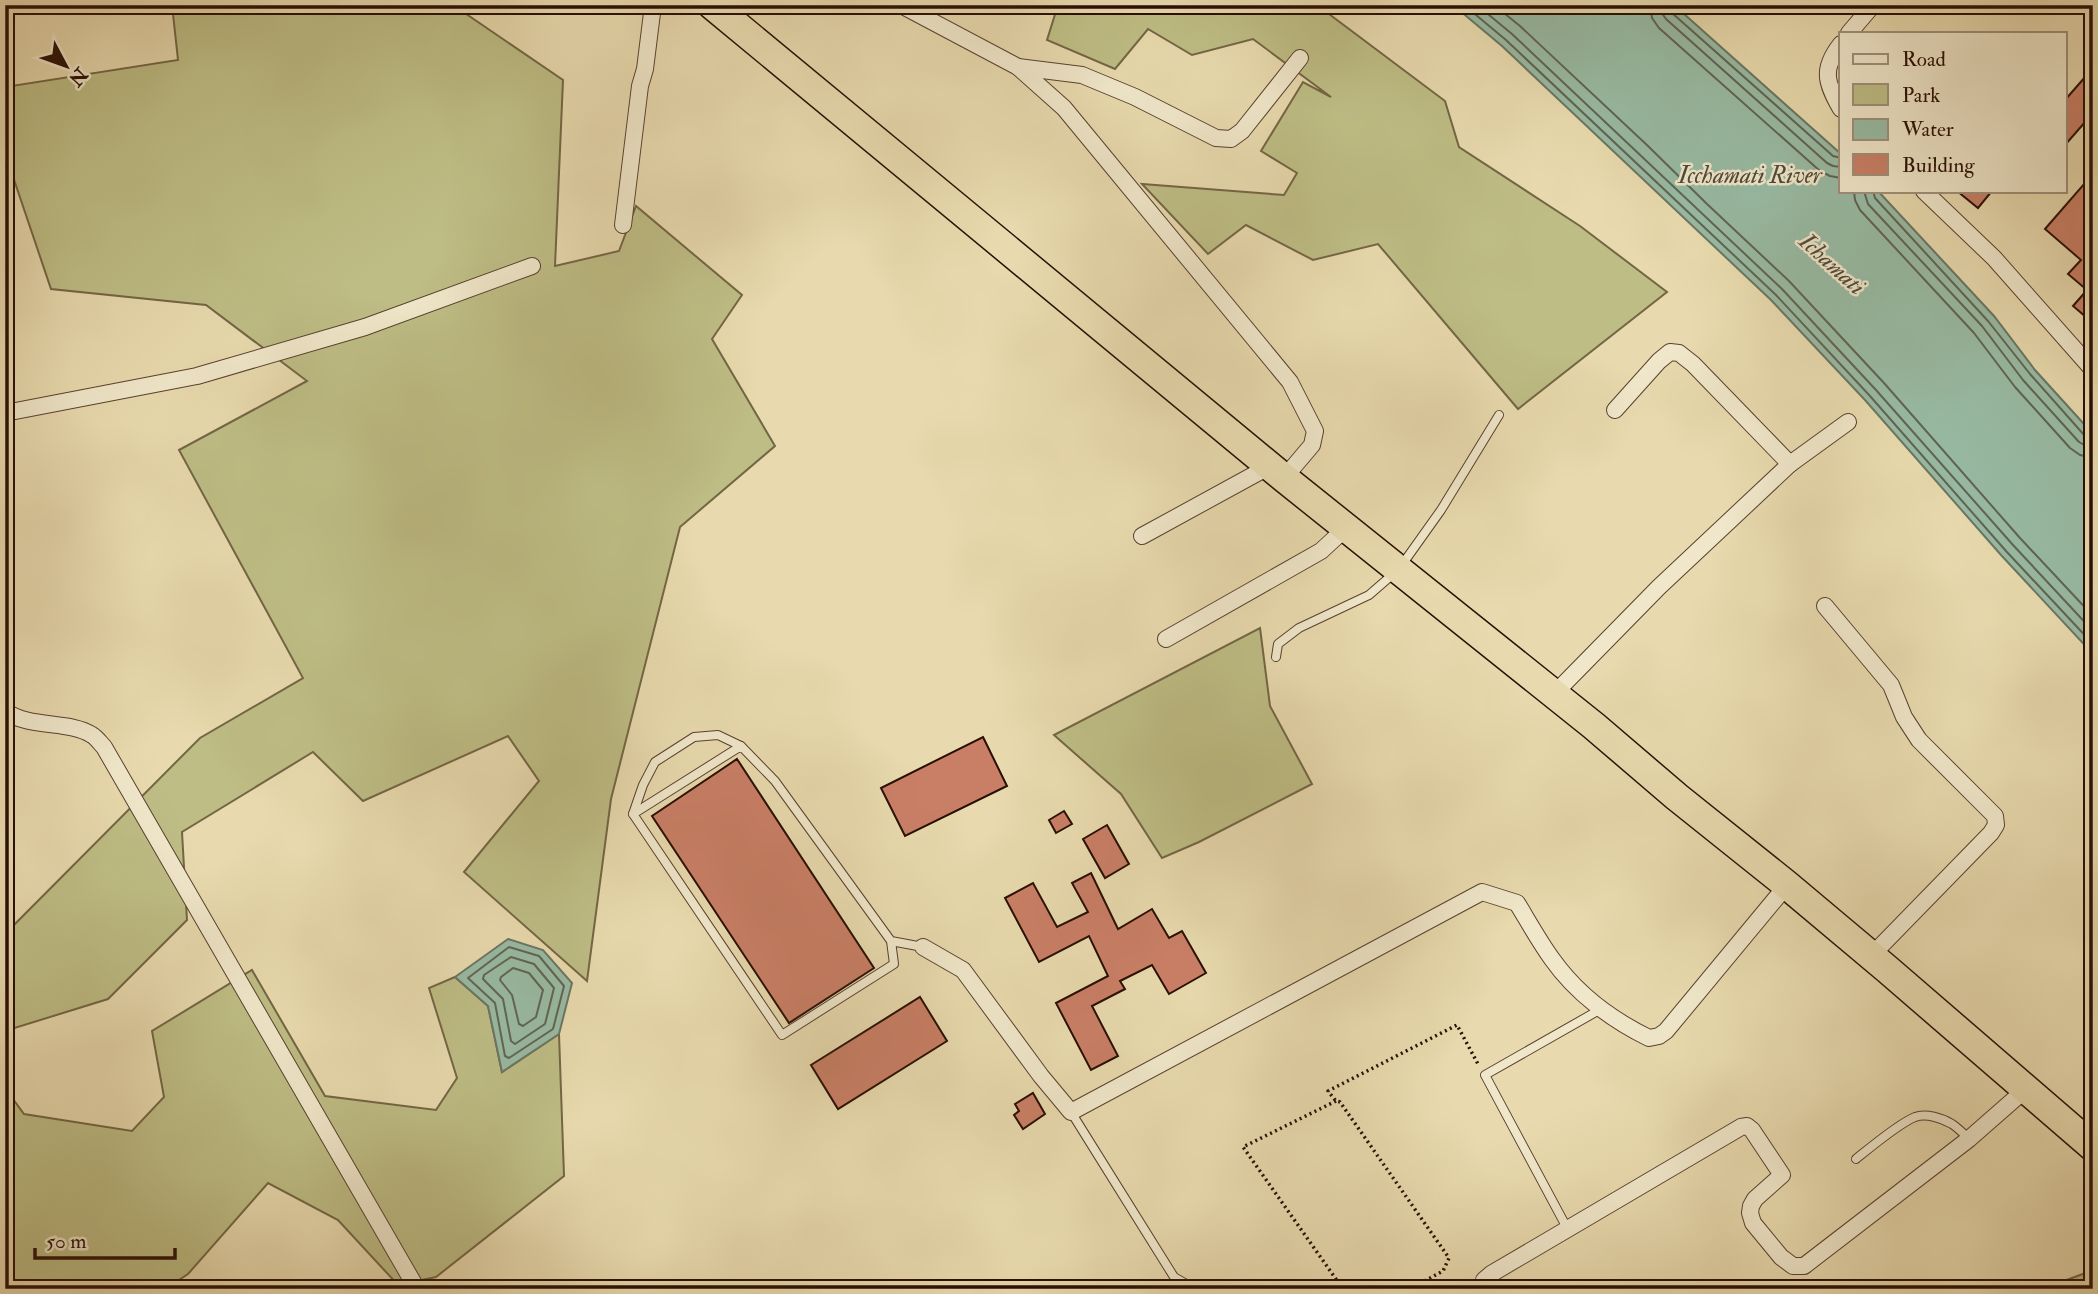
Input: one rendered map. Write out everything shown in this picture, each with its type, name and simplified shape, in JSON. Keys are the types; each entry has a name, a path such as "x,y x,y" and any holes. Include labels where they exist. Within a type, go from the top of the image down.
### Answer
{"highway":[{"path":"712,5 1277,472 1554,694 1872,955 2093,1147"}],"street":[{"path":"623,225 653,5"},
{"path":"901,5 1018,67 1064,108 1290,382 1315,431 1312,445 1277,472 1142,536"},
{"path":"1850,32 1873,5"},
{"path":"1839,46 1830,57 1826,77 1839,106"},
{"path":"1018,67 1082,75 1135,97 1216,138 1231,139 1242,131 1300,58"},
{"path":"1925,192 1994,258 2093,370"},
{"path":"5,413 197,376 365,327 532,266"},
{"path":"1615,410 1659,361 1670,352 1679,353 1693,364 1790,464"},
{"path":"1554,694 1659,587 1790,464 1848,422"},
{"path":"1166,639 1321,551 1348,527"},
{"path":"1825,606 1891,685 1904,717 1919,740 1995,816 1996,825 1991,833 1872,955"},
{"path":"5,711 21,720 83,731 94,736 104,747 417,1289"},
{"path":"923,947 963,970 1071,1112 1482,892 1517,903 1552,960 1569,980 1601,1009 1649,1038 1658,1036 1666,1031 1787,885"},
{"path":"1486,1289 1484,1280 1487,1276 1741,1127 1747,1126 1782,1175 1755,1199 1750,1213 1753,1223 1781,1257 1793,1266 1804,1266 1969,1139 2026,1089"}],"lane":[{"path":"1276,657 1278,643 1299,628 1369,595 1399,569 1441,510 1499,415"},
{"path":"718,735 741,746 775,781 891,941 894,964 782,1035 633,814 655,762 694,737 718,735"},
{"path":"633,814 741,746"},
{"path":"891,941 923,947"},
{"path":"1567,1228 1485,1076 1601,1009"},
{"path":"1071,1112 1174,1277 1195,1289"},
{"path":"1856,1159 1916,1117 1942,1119 1953,1124 1969,1139"}],"path":[{"path":"1410,1289 1443,1271 1449,1258 1340,1102 1328,1091 1457,1025 1485,1076"},
{"path":"1336,1101 1243,1147 1343,1289"}],"green space":[{"path":"80,5 453,5 563,80 555,266 619,251 636,206 742,295 712,339 775,446 680,527 611,799 587,981 464,872 539,781 508,736 363,801 313,752 182,832 187,920 108,999 5,1031 5,934 200,738 303,678 179,450 307,381 206,305 51,289 5,153 5,87 178,60 173,14"},
{"path":"1058,5 1317,5 1445,101 1459,147 1580,226 1667,292 1518,409 1378,244 1313,260 1246,225 1208,254 1142,184 1284,195 1297,173 1261,151 1303,82 1331,97 1253,39 1192,55 1148,29 1115,69 1047,40"},
{"path":"1260,628 1270,706 1312,784 1162,858 1121,794 1054,735"},
{"path":"252,970 325,1096 436,1110 457,1078 429,988 455,977 488,1006 502,1072 559,1034 564,1176 436,1277 398,1285 338,1220 268,1183 188,1274 165,1289 5,1289 5,1088 24,1114 132,1131 164,1097 152,1031"},
{"path":"2093,1270 2093,1289 2042,1289 2091,1271"}],"water":[{"name":"Icchamati River","path":"1453,5 1674,5 1839,152 1839,192 1879,192 1994,316 2035,370 2093,434 2093,654 2001,555 1865,400 1771,300 1502,46"},
{"path":"508,939 543,950 572,983 559,1034 502,1072 488,1006 455,977"}],"building":[{"path":"2093,68 2093,113 2066,144 2066,99"},
{"path":"2084,184 2093,191 2093,323 2073,306 2087,290 2068,274 2081,260 2045,229"},
{"path":"1958,192 1991,192 1978,208"},
{"path":"983,737 1007,786 905,836 881,788"},
{"path":"737,759 874,968 789,1023 652,816"},
{"path":"1064,811 1072,824 1056,833 1049,820"},
{"path":"1107,825 1129,864 1105,878 1083,839"},
{"path":"1091,873 1118,929 1152,909 1169,938 1182,931 1206,973 1169,994 1152,965 1120,981 1125,989 1092,1006 1118,1056 1091,1070 1056,1003 1108,976 1089,936 1039,962 1005,898 1033,883 1057,927 1088,912 1072,883"},
{"path":"920,997 947,1041 838,1109 811,1065"},
{"path":"1033,1093 1045,1114 1023,1129 1014,1115 1019,1111 1015,1104"}],"water label":[{"name":"Ichamati","path":"1832,264"}]}
